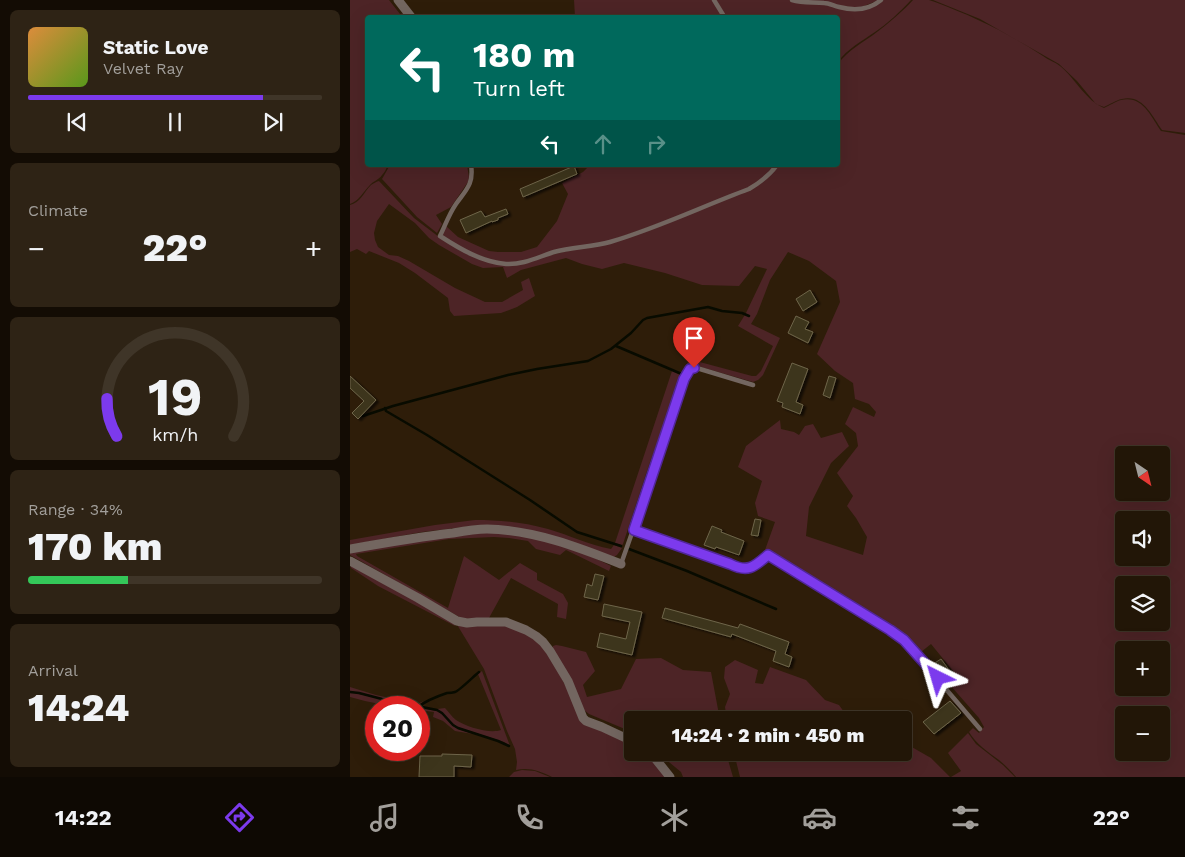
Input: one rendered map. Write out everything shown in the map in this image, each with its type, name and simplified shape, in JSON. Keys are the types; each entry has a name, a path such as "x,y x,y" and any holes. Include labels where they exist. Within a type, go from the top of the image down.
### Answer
{"street":[{"path":"398,0 410,15"},
{"path":"350,549 432,535 485,529 510,530 577,547 620,564"},
{"path":"350,561 457,621 467,623 506,622 536,636 550,651 568,681 583,718 624,737"},
{"path":"657,761 670,777"}],"lane":[{"path":"714,0 723,15"},
{"path":"792,0 825,3 854,10 878,3 881,0"},
{"path":"471,167 469,187 456,204 440,236 477,256 505,264 518,264 555,252 609,242 749,189 769,176 776,167"},
{"path":"620,564 634,530 690,369 694,368 753,385"},
{"path":"634,530 739,568 749,568 758,564 768,555 904,640 980,729"}],"shaded area":[{"path":"350,0 389,0 400,14 405,13 406,15 365,15 365,167 387,167 381,177 371,184 356,201 350,204"},
{"path":"574,0 713,0 723,15 575,15"},
{"path":"716,0 789,0 825,4 859,11 883,0 911,0 880,29 850,49 840,60 840,15 725,15"},
{"path":"795,0 879,0 859,8"},
{"path":"913,0 929,0 987,24 1060,66 1091,100 1104,108 1121,100 1129,99 1135,101 1146,108 1161,131 1185,135 1185,777 1016,777 979,744 969,732 973,728 979,733 984,727 979,718 950,685 958,677 931,644 921,652 910,639 765,550 775,522 758,516 755,503 762,481 738,467 746,446 780,420 781,429 799,435 805,426 813,424 821,438 842,432 849,446 831,463 809,507 806,536 863,555 867,537 847,506 853,496 837,473 858,446 856,433 845,424 853,407 874,417 876,412 869,404 855,399 853,383 835,371 817,354 840,302 836,281 809,261 788,252 770,280 757,314 751,324 780,338 763,375 753,382 694,365 687,366 687,363 693,360 752,376 756,376 761,371 773,346 738,326 767,269 755,266 739,286 702,285 665,273 624,263 602,269 566,258 521,270 507,278 503,267 483,268 472,264 439,245 429,238 415,223 389,204 377,221 374,233 378,247 389,255 398,256 409,261 455,288 485,302 502,302 523,290 521,282 529,278 535,296 517,307 501,313 454,316 450,311 448,298 399,263 369,251 366,254 357,249 350,252 350,205 357,202 371,185 378,181 414,218 439,237 452,245 505,265 609,243 750,190 776,167 840,167 840,62 851,50 886,25"},
{"path":"933,0 1185,0 1185,133 1162,130 1146,107 1136,100 1122,99 1104,107 1096,104 1077,81 1059,64 980,19"},
{"path":"389,167 467,167 469,177 468,182 451,207 436,215 442,224 437,233 417,217 382,179"},
{"path":"588,167 774,167 768,175 749,188 682,215 609,241 518,263 496,261 478,255 442,236 446,226 458,237 489,251 521,252 537,247 557,221 568,194 562,183 583,172"},
{"path":"672,371 683,376 650,462 623,544 615,543"},
{"path":"475,520 530,525 611,549 614,545 622,548 614,557 481,525 422,532 350,545 350,540"},
{"path":"477,533 513,533 574,548 611,566 609,571 566,550 560,555 536,549 528,541 494,537 449,539 356,554 448,608 464,556 499,580 520,563 537,573 537,580 563,594 568,603 566,619 557,617 558,604 511,578 489,618 463,619 350,555 350,551"},
{"path":"350,562 452,619 455,626 378,586 351,568"},
{"path":"456,623 515,626 547,649 580,715 624,737 624,761 657,761 670,777 552,777 534,770 516,770 515,749 484,669"},
{"path":"553,646 562,646 586,652 595,671 583,685 587,697 621,689 636,659 661,658 683,670 711,672 718,711 624,711 624,729 589,714 584,710"},
{"path":"735,660 758,670 755,683 763,684 770,667 806,680 825,700 839,705 843,711 726,711 725,707 730,694 724,678 725,667"},
{"path":"482,671 510,746 504,742 457,727 437,709 445,708 460,723 472,727 491,731 501,730 478,674"},
{"path":"350,687 381,696 372,696 350,691"},
{"path":"350,692 368,696 365,696 365,701 350,697"},
{"path":"430,710 437,711 443,715 458,729 473,734 455,731 443,721 433,717 434,712"},
{"path":"968,733 976,744 1015,777 951,777 961,771 948,753"},
{"path":"912,747 931,758 950,777 740,777 736,761 912,761"},
{"path":"668,761 728,761 733,777 683,777 681,772"},
{"path":"522,770 535,771 550,777 509,777 514,772"}],"building":[{"path":"572,167 574,167 577,174 523,197 520,189"},
{"path":"506,209 508,214 498,218 498,220 466,233 460,220 481,211 485,217"},
{"path":"810,290 817,302 803,311 796,299"},
{"path":"796,316 809,322 805,329 813,332 808,343 788,333"},
{"path":"792,363 808,369 796,402 803,405 800,414 782,407 783,403 777,401"},
{"path":"350,376 376,400 358,419 352,413 364,401 350,388"},
{"path":"829,376 836,378 830,398 823,395"},
{"path":"755,519 761,520 758,536 751,535"},
{"path":"712,526 722,530 721,532 744,541 739,555 704,545"},
{"path":"595,574 604,576 598,600 584,597 587,584 592,586"},
{"path":"604,604 642,612 632,655 597,647 600,633 626,639 630,622 602,616"},
{"path":"665,608 738,628 740,624 789,642 785,654 792,657 789,667 773,661 776,651 732,634 731,637 662,618"},
{"path":"941,659 955,678 948,684 933,664"},
{"path":"950,701 961,713 934,734 923,722"},
{"path":"442,754 472,755 471,767 454,766 454,777 419,777 420,761 430,761 430,756 442,756"}],"waterway":[{"path":"363,416 508,375 588,361 611,349 647,318 708,307 749,316"},
{"path":"616,346 684,375"},
{"path":"385,408 386,411 530,500 577,532 621,546"},
{"path":"629,549 687,571 776,609"},
{"path":"430,700 457,691 479,672"},
{"path":"350,692 437,710 458,728 509,746"}],"route":[{"path":"694,368 690,369 684,379 634,530 739,568 749,568 758,564 768,555 904,640 938,678"}]}
